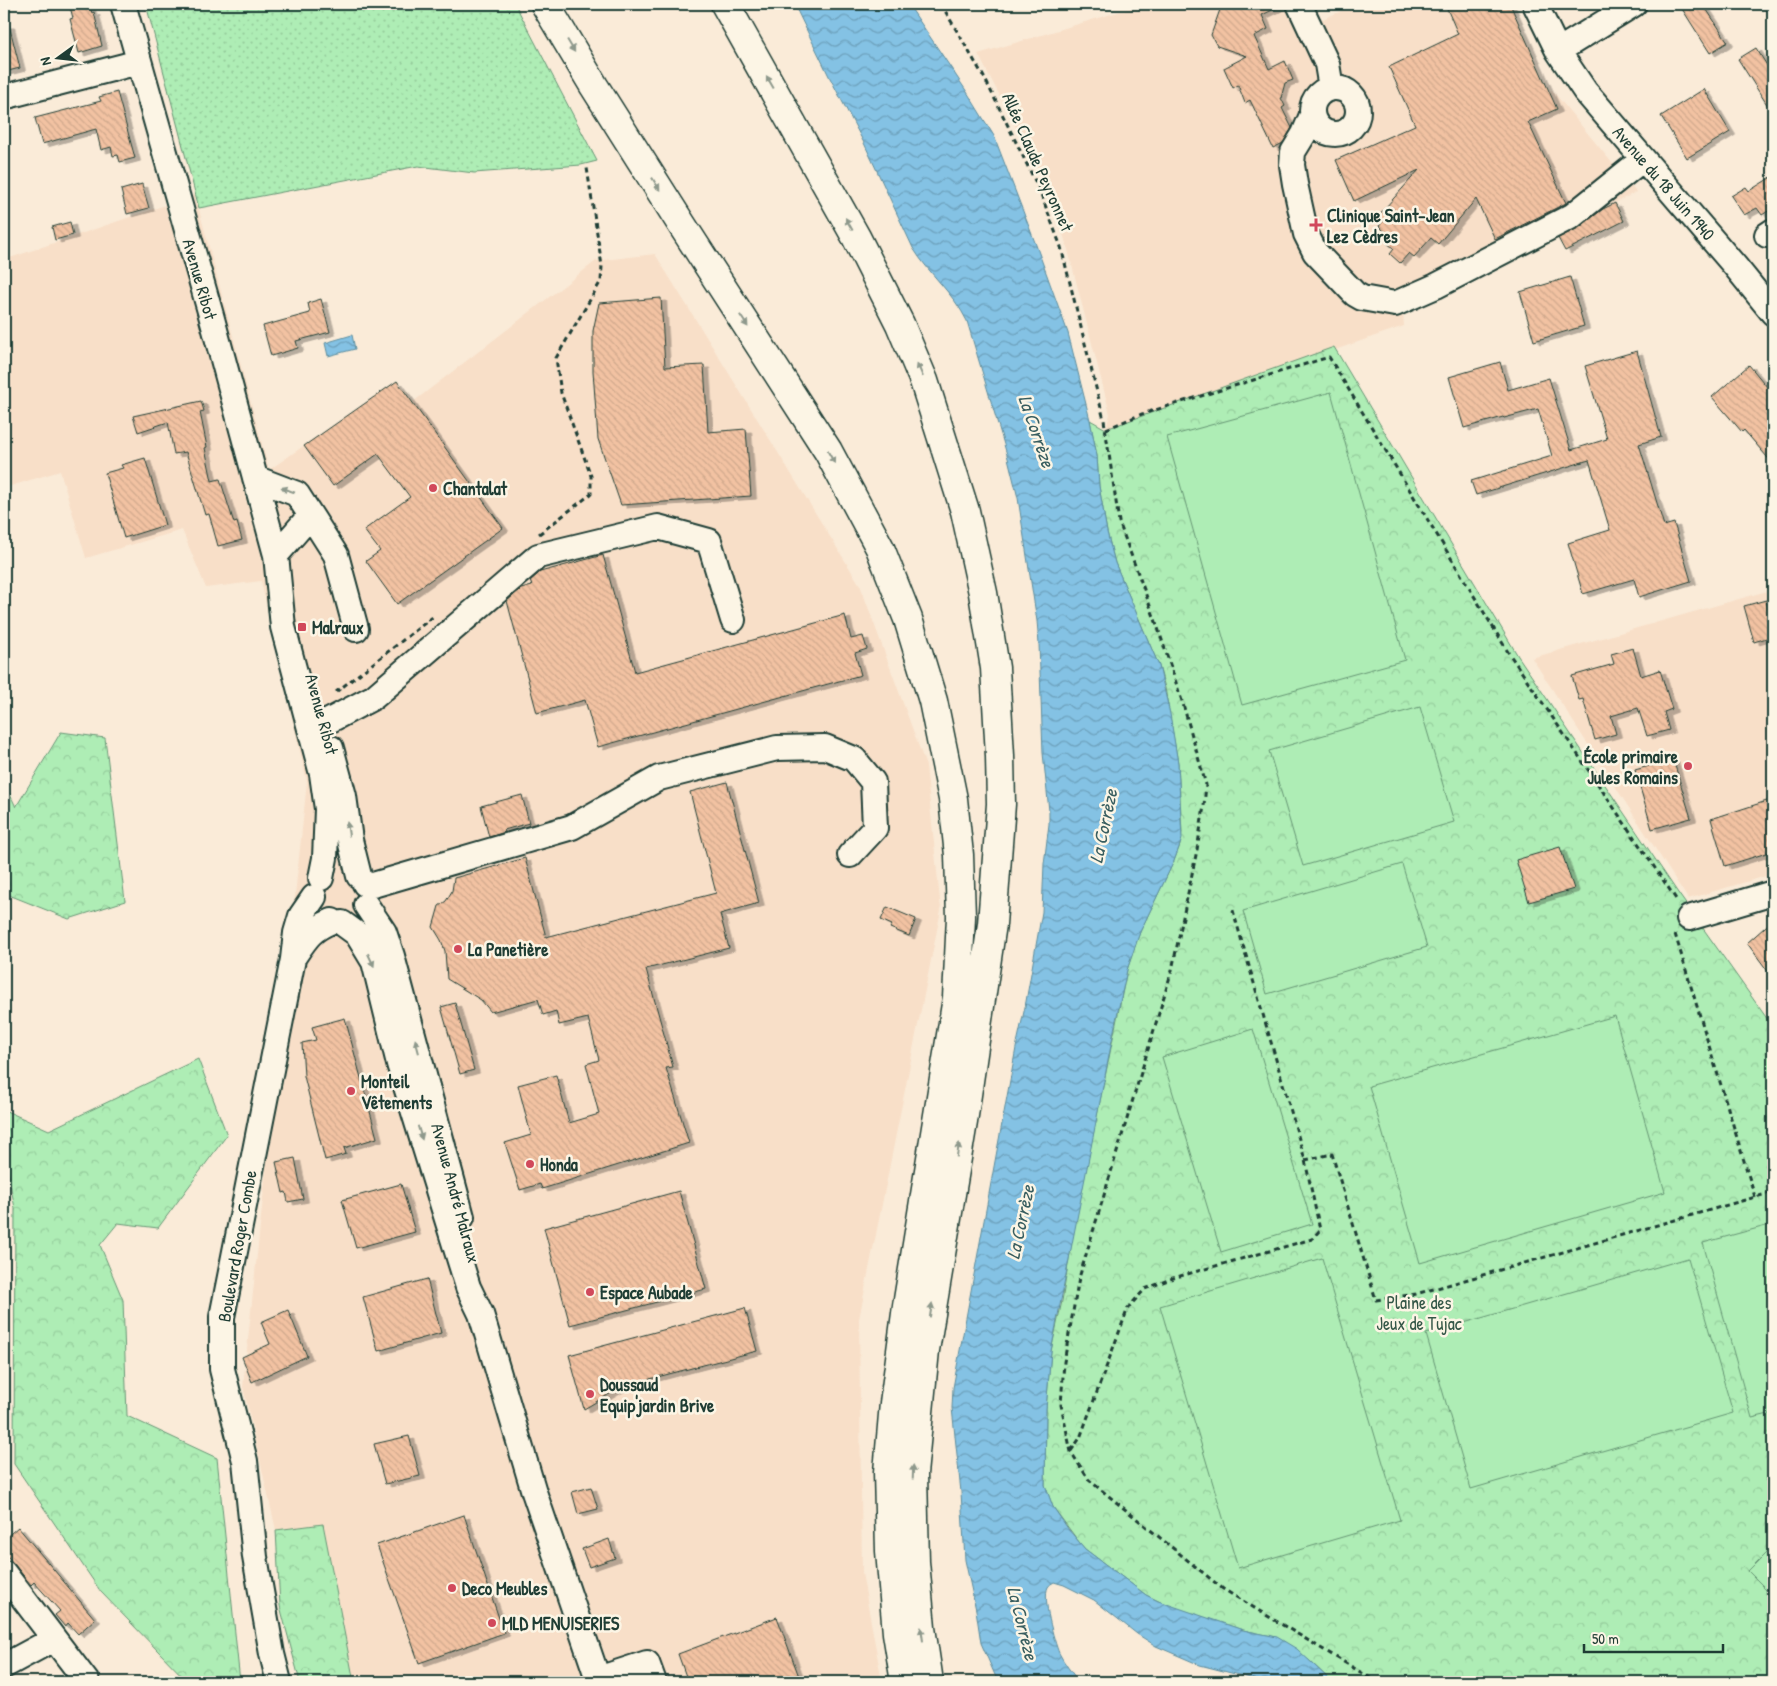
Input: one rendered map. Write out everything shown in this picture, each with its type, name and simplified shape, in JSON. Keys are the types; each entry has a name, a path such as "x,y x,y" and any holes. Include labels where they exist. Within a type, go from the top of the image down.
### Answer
{"highway":[{"path":"546,4 594,86 828,451 880,548 908,619 933,701 954,799 959,855 961,917 957,998 907,1306 894,1402 888,1472 890,1551 897,1633 906,1682"},
{"path":"725,4 856,237 900,324 924,381 964,511 983,592 995,668 1001,804 992,924 963,1122 925,1350 913,1474 915,1562 928,1682"}],"street":[{"name":"Avenue Ribot","path":"123,4 211,315 276,555 284,627 322,774 327,810 325,858 318,887"},
{"path":"1299,4 1327,64 1331,88"},
{"name":"Avenue du 18 Juin 1940","path":"1535,4 1558,51 1585,91 1773,314"},
{"path":"1558,51 1634,4"},
{"path":"4,97 139,62"},
{"path":"1300,211 1304,189 1301,156 1308,147 1333,134 1341,133 1354,125 1357,118 1356,102 1346,91 1331,88 1318,94 1314,101 1312,115 1304,134 1293,152 1292,165 1300,211 1306,234 1315,252 1355,294 1362,298 1395,304 1436,286 1572,216 1643,159"},
{"path":"1312,115 1319,128 1333,134"},
{"path":"255,478 297,494 336,555 356,629"},
{"path":"276,555 310,516"},
{"path":"322,714 374,697 538,556 658,527 709,541 733,620"},
{"name":"Avenue Ribot","path":"276,555 288,581 344,796 350,840 363,889"},
{"path":"363,889 572,827 659,778 777,748 825,747 854,759 873,782 875,828 850,855"},
{"path":"340,869 350,871 363,889 360,914 352,920 337,922 323,916 317,907 318,887 330,872 340,869"},
{"name":"Boulevard Roger Combe","path":"279,1682 272,1654 255,1557 245,1461 222,1369 222,1317 296,933 300,916 318,887"},
{"name":"Avenue André Malraux","path":"363,889 384,932 392,956 475,1266 481,1314"},
{"path":"1689,918 1773,893"},
{"name":"Boulevard Roger Combe","path":"292,958 310,933 320,926 337,922"},
{"name":"Avenue André Malraux","path":"337,922 357,934 374,962 399,1064 468,1287 481,1314 534,1492 598,1681"},
{"path":"4,1573 87,1682"},
{"path":"4,1666 54,1638"},
{"path":"598,1681 647,1663 654,1682"}],"path":[{"name":"Allée Claude Peyronnet","path":"941,4 985,79 1039,189 1062,246 1106,429 1119,522 1162,640 1183,704 1206,785 1197,850 1172,970 1079,1278 1064,1362 1060,1405 1071,1452 1089,1480 1223,1589 1377,1682"},
{"path":"536,536 591,494 592,476 561,393 556,358 601,281 602,266 587,168"},
{"path":"1106,429 1142,414 1329,357 1508,652 1689,918 1674,930 1755,1197"},
{"path":"322,714 436,614"},
{"path":"1071,1452 1080,1438 1128,1308 1145,1289 1173,1278 1312,1239 1320,1230 1305,1160 1232,907"},
{"path":"1305,1160 1332,1154 1376,1300 1416,1294 1773,1192"}],"shaded area":[{"name":"Clinique Saint-Jean Lez Cèdres","path":"1145,4 1286,4 1323,19 1357,4 1510,4 1549,91 1552,90 1636,192 1403,310 1404,326 1106,429 1110,414 1067,246 1046,185 978,54"},
{"path":"195,195 269,470 397,381 413,402 596,261 655,254 860,585 926,766 941,910 859,1319 862,1573 882,1682 354,1682 323,1524 276,1530 243,1387 307,782 261,581 206,588 182,530 86,558 60,471 4,488 4,260"},
{"name":"École primaire Jules Romains","path":"1767,591 1773,595 1773,874 1688,899 1532,658"}],"green space":[{"path":"146,4 515,4 597,161 581,165 474,173 418,166 199,208"},
{"name":"Plaine des Jeux de Tujac","path":"1334,347 1518,656 1678,893 1773,1027 1773,1682 1332,1682 1310,1661 1276,1637 1243,1630 1169,1606 1146,1595 1085,1549 1053,1507 1045,1485 1046,1409 1051,1351 1062,1301 1075,1223 1127,970 1140,932 1174,861 1180,845 1182,832 1178,763 1165,688 1159,666 1115,563 1107,532 1099,486 1097,456 1090,420 1106,429"},
{"path":"1331,392 1405,660 1242,705 1167,437"},
{"path":"1420,707 1454,822 1303,866 1269,751"},
{"path":"61,732 105,738 125,901 69,919 4,893 4,782 16,807"},
{"path":"1402,864 1427,947 1267,994 1243,911"},
{"path":"1615,1016 1665,1192 1420,1263 1369,1086"},
{"path":"1253,1029 1312,1224 1221,1252 1162,1057"},
{"path":"198,1059 227,1135 158,1228 118,1223 100,1245 123,1300 127,1416 217,1458 240,1682 188,1682 101,1592 14,1464 15,1208 4,1154 4,1110 49,1130"},
{"path":"1773,1224 1773,1413 1752,1418 1703,1243"},
{"path":"1322,1258 1400,1520 1238,1568 1160,1306"},
{"path":"1688,1258 1733,1413 1471,1489 1426,1334"},
{"path":"323,1524 354,1682 300,1682 280,1606 276,1530"},
{"path":"1773,1546 1773,1596 1748,1571"}],"water":[{"name":"La Corrèze","path":"794,4 908,4 994,136 1068,333 1090,420 1097,456 1099,486 1107,532 1115,563 1159,666 1170,714 1178,763 1182,839 1174,861 1140,932 1127,970 1116,1020 1051,1351 1046,1409 1045,1485 1053,1507 1085,1549 1146,1595 1158,1601 1243,1630 1277,1637 1297,1649 1332,1682 1266,1682 1200,1665 1156,1646 1137,1634 1094,1600 1054,1582 1048,1587 1046,1600 1052,1630 1059,1653 1079,1682 998,1682 981,1643 965,1560 961,1492 952,1408 953,1388 1042,912 1049,811 1043,753 1037,621 1018,498 967,321 962,311 913,248 864,143"},
{"path":"352,335 355,349 328,356 325,343"}],"building":[{"path":"89,4 92,13 94,12 102,46 79,53 70,19 73,18 70,7"},
{"path":"1222,4 1285,4 1262,15 1268,29 1254,36 1269,69 1285,61 1293,80 1285,83 1281,98 1285,106 1282,108 1292,128 1283,143 1273,148 1250,100 1245,103 1238,85 1233,88 1224,68 1247,56 1217,46 1211,35"},
{"path":"1445,4 1510,4 1557,109 1528,122 1566,203 1495,239 1476,199 1438,244 1431,238 1414,257 1409,253 1400,263 1390,254 1394,249 1384,240 1388,235 1379,226 1383,221 1377,217 1419,170 1354,201 1336,160 1415,125 1389,67 1458,34"},
{"path":"1679,4 1703,4 1728,42 1710,53"},
{"path":"4,25 9,25 20,68 4,72"},
{"path":"1756,48 1773,75 1773,114 1738,59"},
{"path":"1704,89 1730,132 1687,158 1661,116"},
{"path":"117,92 135,158 120,162 118,155 113,156 111,147 101,150 96,129 42,144 35,118 101,101 99,97"},
{"path":"1773,176 1773,208 1762,215 1757,208 1744,215 1731,196 1746,187 1749,191"},
{"path":"142,184 149,208 127,214 121,190"},
{"path":"1615,203 1624,221 1565,251 1558,238 1578,228 1603,209"},
{"path":"70,222 73,235 55,240 52,227"},
{"path":"1570,277 1584,326 1534,341 1520,292"},
{"path":"661,298 665,367 704,365 708,432 746,429 751,496 621,505 598,439 593,371 593,331 599,303"},
{"path":"321,299 330,332 296,341 298,348 271,356 263,326 310,313 308,303"},
{"path":"1637,351 1661,437 1639,444 1664,526 1674,523 1691,581 1639,597 1634,579 1583,594 1568,543 1610,530 1589,460 1476,495 1471,481 1552,456 1538,409 1464,428 1449,377 1500,362 1508,390 1549,378 1571,450 1607,439 1585,366"},
{"path":"1749,365 1773,394 1773,464 1712,397"},
{"path":"397,381 503,528 397,604 366,561 380,551 364,530 410,497 378,454 333,486 304,446"},
{"path":"201,401 204,411 200,412 212,481 220,479 234,523 237,522 242,540 218,546 209,514 205,515 186,452 174,454 168,422 138,432 133,416"},
{"path":"145,458 165,525 124,538 105,473 123,468 121,465"},
{"path":"603,555 635,672 845,615 851,639 863,636 867,649 855,653 861,675 598,747 585,700 537,713 507,601 521,589 532,586 530,581 540,572"},
{"path":"1766,600 1773,626 1773,636 1754,642 1744,606"},
{"path":"1633,648 1641,676 1660,670 1672,709 1664,712 1669,730 1647,736 1638,708 1611,716 1616,734 1595,740 1583,699 1579,700 1572,676 1614,664 1611,654"},
{"path":"1673,759 1691,818 1652,829 1635,770"},
{"path":"727,782 759,903 720,914 729,948 646,969 673,1067 666,1068 689,1143 542,1189 540,1184 520,1190 505,1143 531,1135 518,1085 556,1075 569,1123 599,1114 586,1064 599,1060 588,1018 559,1025 556,1011 543,1015 538,999 491,1012 481,1000 447,979 445,951 433,927 439,906 446,901 452,891 454,878 525,858 546,937 716,893 690,792"},
{"path":"522,795 529,823 504,830 505,832 489,837 481,806"},
{"path":"1773,799 1773,851 1725,866 1711,819"},
{"path":"1560,847 1574,889 1529,902 1516,860"},
{"path":"887,907 916,919 909,936 890,928 892,925 881,920"},
{"path":"1773,920 1773,978 1747,943"},
{"path":"455,1003 474,1070 460,1074 441,1007"},
{"path":"345,1018 377,1138 344,1148 346,1154 325,1160 304,1076 302,1043 316,1040 312,1027"},
{"path":"295,1158 303,1199 288,1202 286,1192 283,1193 276,1162"},
{"path":"401,1184 415,1232 356,1248 342,1200"},
{"path":"679,1191 706,1289 570,1325 544,1228"},
{"path":"427,1279 441,1333 378,1351 363,1297"},
{"path":"745,1308 757,1351 623,1386 584,1409 569,1355"},
{"path":"288,1310 307,1356 252,1382 242,1357 270,1344 261,1322"},
{"path":"409,1436 420,1476 385,1484 374,1444"},
{"path":"591,1487 598,1509 578,1514 572,1492"},
{"path":"464,1515 504,1633 419,1663 377,1545"},
{"path":"18,1527 95,1619 78,1634 68,1623 65,1627 55,1615 60,1611 34,1582 31,1585 4,1552 4,1539"},
{"path":"609,1539 615,1558 589,1567 582,1549"},
{"path":"777,1617 801,1682 688,1682 678,1654"}],"place":[{"name":"Clinique Saint-Jean Lez Cèdres","path":"1316,225"},
{"name":"Chantalat","path":"433,488"},
{"name":"Malraux","path":"302,627"},
{"name":"École primaire Jules Romains","path":"1688,766"},
{"name":"La Panetière","path":"458,949"},
{"name":"Monteil Vêtements","path":"351,1091"},
{"name":"Honda","path":"530,1164"},
{"name":"Espace Aubade","path":"590,1292"},
{"name":"Doussaud Equip'jardin Brive","path":"590,1394"},
{"name":"Deco Meubles","path":"452,1588"},
{"name":"MLD MENUISERIES","path":"492,1623"}]}
